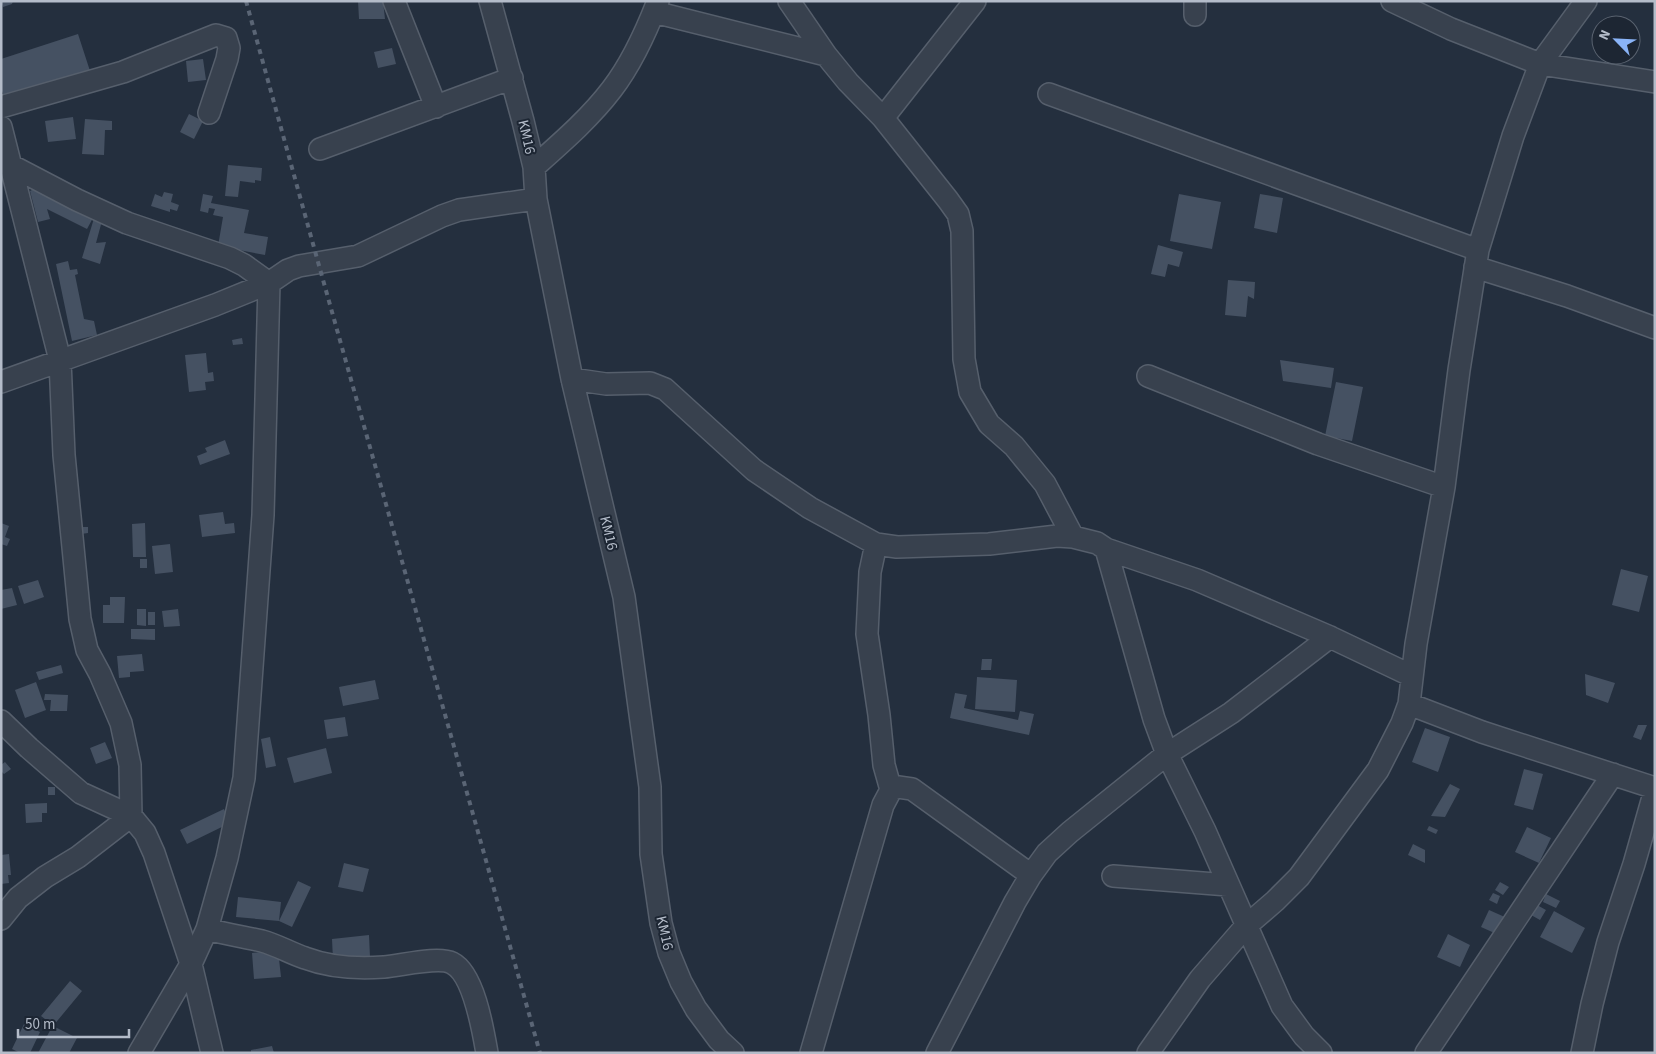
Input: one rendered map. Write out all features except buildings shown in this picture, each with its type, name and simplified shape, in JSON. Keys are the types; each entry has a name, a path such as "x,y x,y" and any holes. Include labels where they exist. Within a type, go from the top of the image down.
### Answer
{"street":[{"path":"394,1 436,107"},
{"name":"KM16","path":"490,1 512,78 534,167 536,199 572,379 624,596 650,787 651,854 661,923 669,953 681,982 696,1010 719,1040 734,1053"},
{"path":"789,1 848,82 884,118 958,214 962,231 964,359 970,392 990,424 1014,446 1045,484 1073,537"},
{"path":"884,118 975,1"},
{"path":"1392,1 1451,29 1540,64 1655,82"},
{"path":"1148,1053 1200,979 1246,926 1275,902 1299,877 1345,817 1378,770 1393,744 1409,704 1444,487 1459,370 1477,259 1513,136 1540,64 1586,1"},
{"path":"534,167 577,127 612,89 646,32 656,6 826,54"},
{"path":"1,107 123,72 220,35 226,38 230,48 209,113"},
{"path":"320,149 512,78"},
{"path":"1049,94 1477,259 1567,296 1655,328"},
{"path":"1,128 60,360 64,455 80,619 87,650 100,674 121,723 130,765 131,816"},
{"path":"12,166 126,223 230,258 244,265 269,283"},
{"path":"1,382 215,305 269,283 288,270 299,266 358,256 458,210 536,199"},
{"path":"139,1053 191,964 207,929 227,858 244,778 263,515 269,283"},
{"path":"1148,376 1318,444 1444,487"},
{"path":"572,379 606,384 650,383 665,389 754,470 810,508 876,544 907,547 989,544 1057,536 1073,537 1097,543 1106,549 1197,580 1330,637 1412,676"},
{"path":"876,544 870,572 867,634 884,765 891,790"},
{"path":"1106,549 1154,719 1167,754 1205,831 1282,1006 1304,1036 1321,1053"},
{"path":"937,1053 1015,902 1047,854 1070,832 1167,754 1231,713 1330,637"},
{"path":"1409,704 1482,732 1655,789 1634,864 1608,942 1582,1053"},
{"path":"1,721 81,793 131,816 145,833 154,853 191,964 212,1053"},
{"path":"1426,1053 1612,774"},
{"path":"811,1053 883,805 891,790 898,787 912,789 1032,875"},
{"path":"1,919 18,898 45,877 78,857 131,816"},
{"path":"1112,876 1228,885"},
{"path":"207,929 263,942 319,963 384,967 423,962 442,961 451,963 460,969 470,986 479,1012 487,1053"}],"railway":[{"path":"246,1 540,1053"}]}
